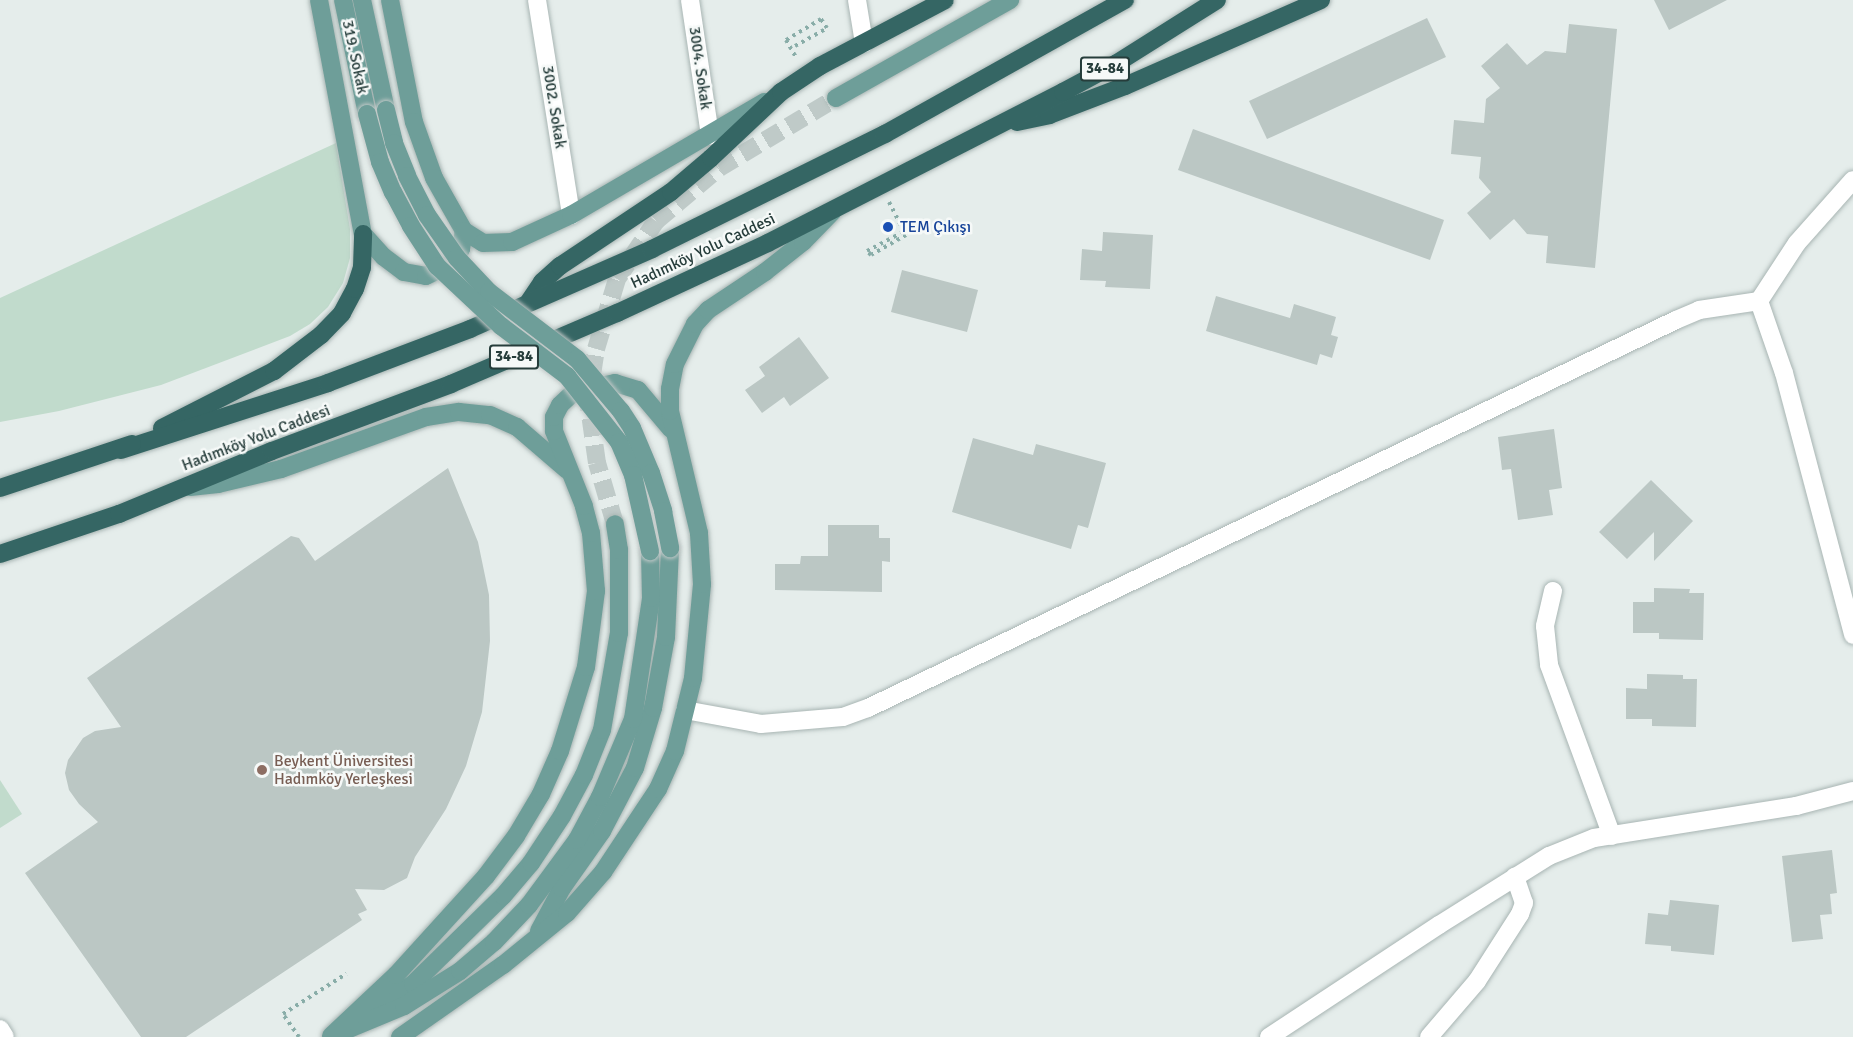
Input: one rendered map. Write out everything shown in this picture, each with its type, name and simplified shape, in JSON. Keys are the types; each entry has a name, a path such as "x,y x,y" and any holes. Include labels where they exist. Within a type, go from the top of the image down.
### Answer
{"highway":[{"path":"528,303 542,282 560,266 671,192 781,92 864,43 945,0"},
{"name":"Hadımköy Yolu Caddesi","path":"121,450 328,383 470,329 652,249 865,144 1125,0"},
{"name":"Hadımköy Yolu Caddesi","path":"0,554 120,514 482,370 638,303 880,186 1117,63 1217,0"},
{"path":"988,128 1049,115 1114,91 1321,0"},
{"path":"0,488 121,450 274,371 321,335 342,313 355,289 362,267 363,234"}],"main road":[{"path":"319,0 363,234 384,257 404,272 426,276 448,265 461,249 464,231"},
{"name":"319. Sokak","path":"330,1037 404,1006 460,971 494,942 529,905 577,840 605,787 633,719 651,598 650,550 633,475 619,442 567,376 501,326 437,266 411,226 393,192 380,162 367,114 343,0"},
{"name":"319. Sokak","path":"362,0 394,143 407,176 427,215 457,258 489,292 577,359 621,411 632,428 651,473 663,511 670,548 666,637 653,708 635,768 602,831 562,888 536,938"},
{"path":"390,0 414,122 434,178 464,231 483,243 512,242 571,214 710,136 781,92"},
{"path":"836,98 1010,0"},
{"path":"400,1037 503,965 567,913 603,872 658,789 675,750 693,678 702,584 699,533 670,411 670,389 675,364 695,324 708,310 765,272 803,242 837,207"},
{"path":"330,1037 396,975 486,876 531,811 561,751 586,667 596,591 591,533 573,475 554,431 554,417 560,405 576,392 615,383 638,390 676,436"},
{"path":"182,488 218,484 281,469 426,417 459,412 490,415 517,427 573,475"},
{"path":"330,1037 422,975 503,896 531,863 562,816 584,775 602,730 612,686 619,633 621,593 615,524"}],"street":[{"name":"3002. Sokak","path":"537,0 571,214"},
{"name":"3004. Sokak","path":"690,0 710,136"},
{"path":"857,0 864,43"},
{"path":"685,710 760,724 843,717 868,708 1676,320 1699,310 1759,301 1797,243 1853,180"},
{"path":"1759,301 1784,373 1853,635"},
{"path":"1553,591 1545,626 1549,665 1612,836"},
{"path":"1269,1037 1549,856 1594,838 1796,806 1853,791"},
{"path":"1429,1037 1477,981 1520,914 1524,903 1523,895 1515,877"},
{"path":"0,1029 5,1037"}],"path":[{"path":"786,39 821,19 827,28 795,46"},
{"path":"880,186 906,235 871,255 867,250 901,233"},
{"path":"299,1037 283,1014 346,974"}],"green space":[{"path":"336,143 350,229 350,258 343,283 328,307 310,324 290,336 161,385 59,411 0,422 0,298"},
{"path":"0,780 22,814 0,828"}],"building":[{"path":"1654,0 1727,0 1669,30"},
{"path":"1427,18 1446,57 1267,139 1249,101"},
{"path":"1569,24 1617,29 1595,268 1546,263 1548,236 1527,234 1514,219 1490,240 1467,213 1491,192 1479,178 1481,157 1451,154 1454,120 1484,123 1486,99 1500,88 1481,66 1507,43 1527,65 1545,51 1566,53"},
{"path":"1193,129 1444,220 1430,260 1178,170"},
{"path":"1103,232 1153,235 1150,289 1105,287 1106,281 1080,280 1082,249 1102,251"},
{"path":"902,270 978,290 967,332 891,312"},
{"path":"1216,296 1290,318 1294,304 1336,317 1331,335 1338,337 1332,358 1320,354 1317,365 1206,331"},
{"path":"799,337 829,378 790,406 784,397 762,413 745,390 765,376 759,367"},
{"path":"1554,429 1562,488 1549,490 1553,515 1518,520 1511,469 1502,470 1498,437"},
{"path":"973,438 1033,455 1036,444 1106,463 1088,528 1078,525 1071,549 952,512"},
{"name":"Beykent Üniversitesi Hadımköy Yerleşkesi","path":"448,468 478,542 489,595 490,641 482,712 466,766 446,809 415,857 407,878 384,890 355,889 367,910 358,914 362,920 186,1037 141,1037 25,873 98,822 79,804 69,790 65,773 68,760 83,738 95,731 121,727 87,678 291,536 299,538 315,561"},
{"path":"1651,480 1693,521 1654,561 1654,532 1627,559 1599,532"},
{"path":"828,525 879,525 879,538 890,538 890,562 882,561 882,592 775,590 775,564 800,564 801,556 828,556"},
{"path":"1654,588 1690,589 1689,593 1704,593 1703,640 1659,639 1659,633 1633,633 1633,602 1654,602"},
{"path":"1647,674 1683,675 1683,679 1697,679 1696,727 1652,726 1652,719 1626,719 1626,688 1647,689"},
{"path":"1832,850 1837,893 1830,894 1832,914 1820,915 1823,939 1792,942 1782,856"},
{"path":"1670,900 1719,905 1714,955 1671,951 1671,946 1645,944 1648,913 1668,915"}],"tunnel":[{"path":"615,524 597,463 588,400 596,349 617,279 656,221 719,168 836,98"}],"place":[{"name":"TEM Çıkışı","path":"888,227"},
{"name":"Beykent Üniversitesi Hadımköy Yerleşkesi","path":"262,770"}]}
